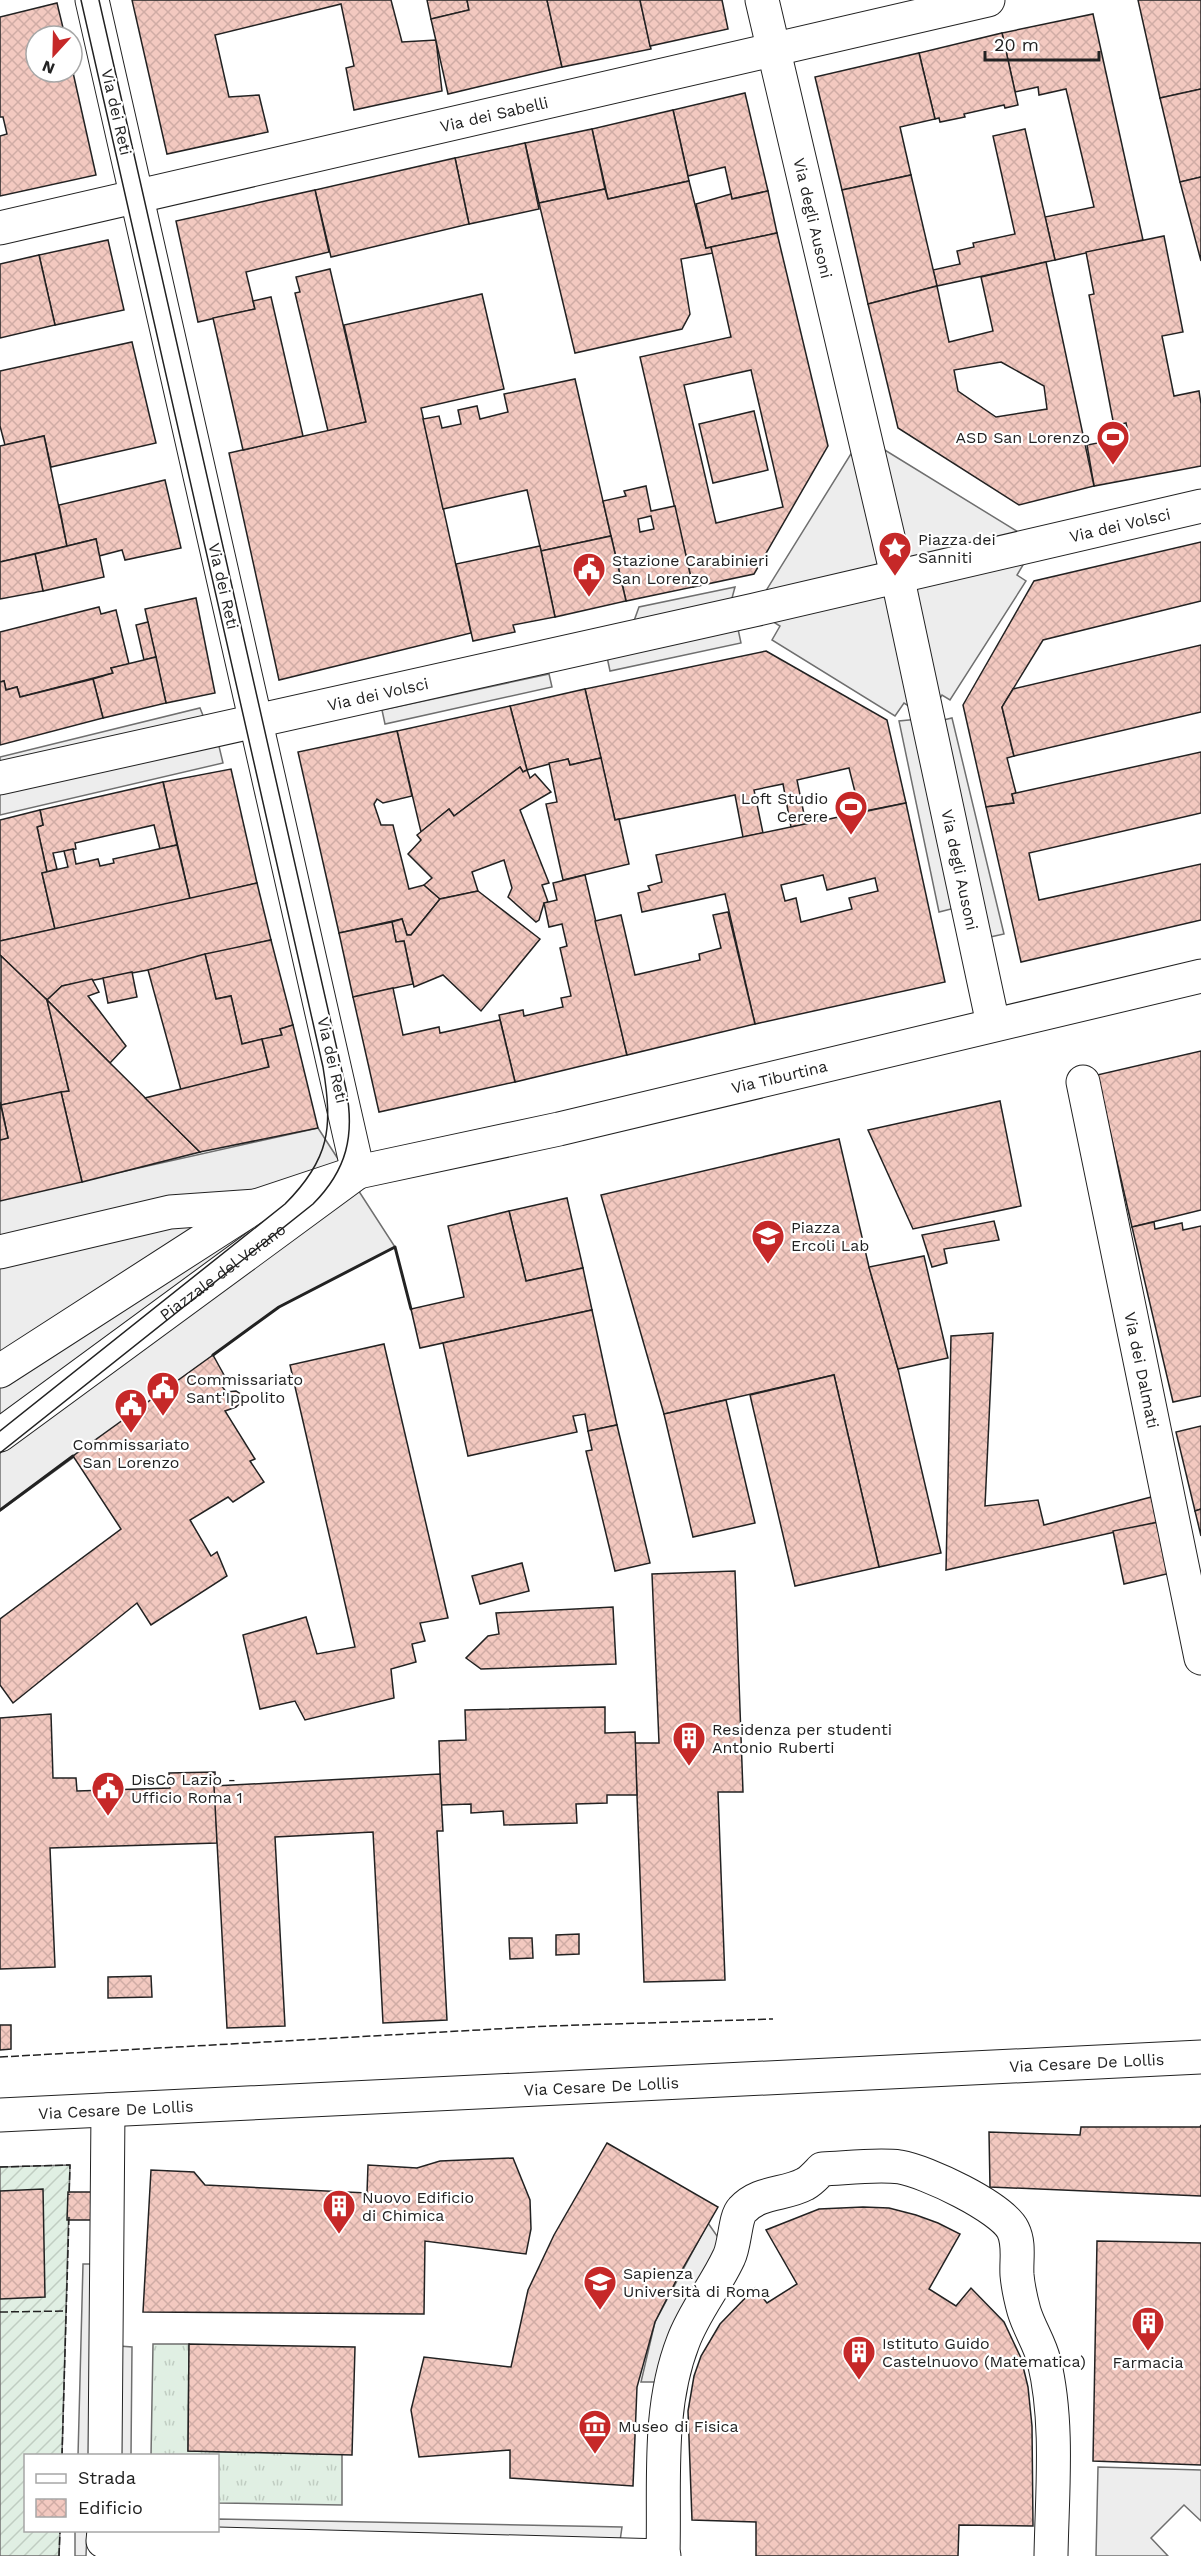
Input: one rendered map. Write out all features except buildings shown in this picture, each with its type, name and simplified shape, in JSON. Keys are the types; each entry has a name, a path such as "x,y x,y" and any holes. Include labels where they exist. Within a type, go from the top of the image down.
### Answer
{"street":[{"name":"Via dei Reti","path":"92,0 358,1172"},
{"name":"Via degli Ausoni","path":"762,0 862,436 897,575 993,1024"},
{"name":"Via dei Sabelli","path":"0,228 988,0"},
{"name":"Via dei Volsci","path":"0,778 754,610 1201,506"},
{"name":"Via Tiburtina","path":"358,1172 559,1129 1201,975"},
{"name":"Via dei Dalmati","path":"1083,1082 1201,1658"},
{"name":"Piazzale del Verano","path":"0,1371 256,1206 358,1172"},
{"name":"Piazzale del Verano","path":"0,1435 358,1172"},
{"name":"Piazzale del Verano","path":"0,1252 170,1212 256,1206"},
{"name":"Via Cesare De Lollis","path":"0,2115 1201,2057"},
{"path":"105,2454 108,2110"},
{"path":"103,2543 664,2556 664,2417 670,2386 689,2326 731,2250 741,2211 767,2195 806,2184 822,2169 898,2167 957,2189 996,2212 1010,2223 1014,2232 1017,2243 1017,2275 1024,2310 1044,2360 1049,2391 1053,2464 1051,2556"}],"green space":[{"path":"70,2165 62,2454 24,2454 24,2532 60,2532 59,2556 0,2556 0,2167"},
{"path":"153,2344 189,2344 188,2451 342,2454 342,2505 219,2503 219,2454 151,2454"}],"shaded area":[{"name":"Piazza dei Sanniti","path":"862,436 1036,543 1017,575 1026,581 950,700 942,695 928,718 904,703 895,716 772,640 780,626 754,610"},
{"path":"735,587 729,609 630,632 639,607"},
{"path":"738,629 741,643 610,671 607,657"},
{"path":"549,674 552,687 385,724 382,710"},
{"path":"200,708 204,718 0,767 0,757"},
{"path":"952,718 1004,934 990,937 939,721"},
{"path":"919,719 959,907 939,912 899,721"},
{"path":"217,738 223,763 0,815 0,789"},
{"path":"318,1128 395,1247 279,1307 0,1511 0,1199"},
{"path":"708,2223 724,2246 660,2382 641,2382 655,2322"},
{"path":"83,2264 94,2264 89,2454 78,2454"},
{"path":"119,2346 132,2347 131,2454 118,2454"},
{"path":"1098,2467 1201,2470 1201,2521 1184,2505 1151,2538 1168,2556 1096,2556"},
{"path":"219,2519 622,2527 620,2541 219,2530"},
{"path":"75,2532 87,2532 86,2556 75,2556"}],"tram line":[{"path":"0,1431 285,1204 300,1188 319,1157 325,1141 328,1108 323,1067 81,0"},
{"path":"0,1453 313,1204 325,1191 341,1165 348,1137 349,1106 346,1089 99,0"}],"fence":[{"path":"0,2057 549,2026 773,2019"},
{"path":"0,2167 70,2165 69,2195"},
{"path":"62,2454 69,2216"},
{"path":"0,2312 66,2311"},
{"path":"59,2556 60,2532"}],"wall":[{"path":"213,1355 279,1307 395,1247 411,1309"},
{"path":"0,1510 73,1456"}],"place":[{"name":"ASD San Lorenzo","path":"1113,466"},
{"name":"Piazza dei Sanniti","path":"895,577"},
{"name":"Stazione Carabinieri San Lorenzo","path":"589,598"},
{"name":"Loft Studio Cerere","path":"851,836"},
{"name":"Piazza Ercoli Lab","path":"768,1265"},
{"name":"Commissariato Sant'Ippolito","path":"163,1417"},
{"name":"Commissariato San Lorenzo","path":"131,1434"},
{"name":"Residenza per studenti Antonio Ruberti","path":"689,1767"},
{"name":"DisCo Lazio - Ufficio Roma 1","path":"108,1817"},
{"name":"Nuovo Edificio di Chimica","path":"339,2235"},
{"name":"Sapienza Università di Roma","path":"600,2311"},
{"name":"Farmacia","path":"1148,2352"},
{"name":"Istituto Guido Castelnuovo (Matematica)","path":"859,2381"},
{"name":"Museo di Fisica","path":"595,2455"}]}
